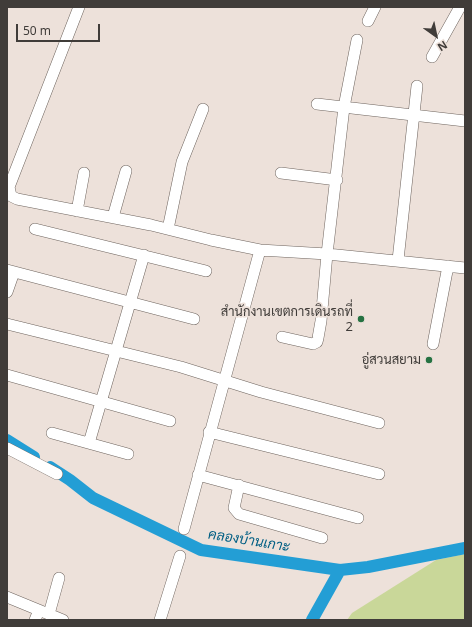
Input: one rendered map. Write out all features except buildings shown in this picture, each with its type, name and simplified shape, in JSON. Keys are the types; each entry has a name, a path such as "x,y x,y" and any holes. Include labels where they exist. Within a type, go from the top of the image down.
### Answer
{"street":[{"path":"79,7 10,187 11,196 17,199 113,217 260,250 398,260 465,268"},
{"path":"368,21 375,7"},
{"path":"432,57 460,7"},
{"path":"282,337 313,344 316,342 321,321 344,106 356,40"},
{"path":"398,260 417,86"},
{"path":"317,104 344,106 465,122"},
{"path":"168,229 182,162 203,109"},
{"path":"113,217 126,171"},
{"path":"77,211 84,173"},
{"path":"281,173 337,180"},
{"path":"35,229 144,255 206,272"},
{"path":"184,528 209,432 260,250"},
{"path":"89,443 144,255"},
{"path":"433,344 448,266"},
{"path":"7,292 10,271 194,319"},
{"path":"7,324 181,367 379,423"},
{"path":"7,375 170,421"},
{"path":"209,432 379,474"},
{"path":"52,433 128,454"},
{"path":"7,448 57,474"},
{"path":"198,475 358,518"},
{"path":"239,485 234,508 239,514 322,538"},
{"path":"160,620 180,556"},
{"path":"41,615 59,578"},
{"path":"7,597 41,615 63,620"}],"green space":[{"path":"465,554 465,620 347,620 352,613 436,560"}],"waterway":[{"name":"คลองบ้านเกาะ","path":"7,440 34,457"},
{"name":"คลองบ้านเกาะ","path":"50,467 93,498 201,550 340,570 368,567 465,548"},
{"path":"312,620 340,570"}],"place":[{"name":"สำนักงานเขตการเดินรถที่ 2","path":"361,319"},
{"name":"อู่สวนสยาม","path":"429,360"}]}
